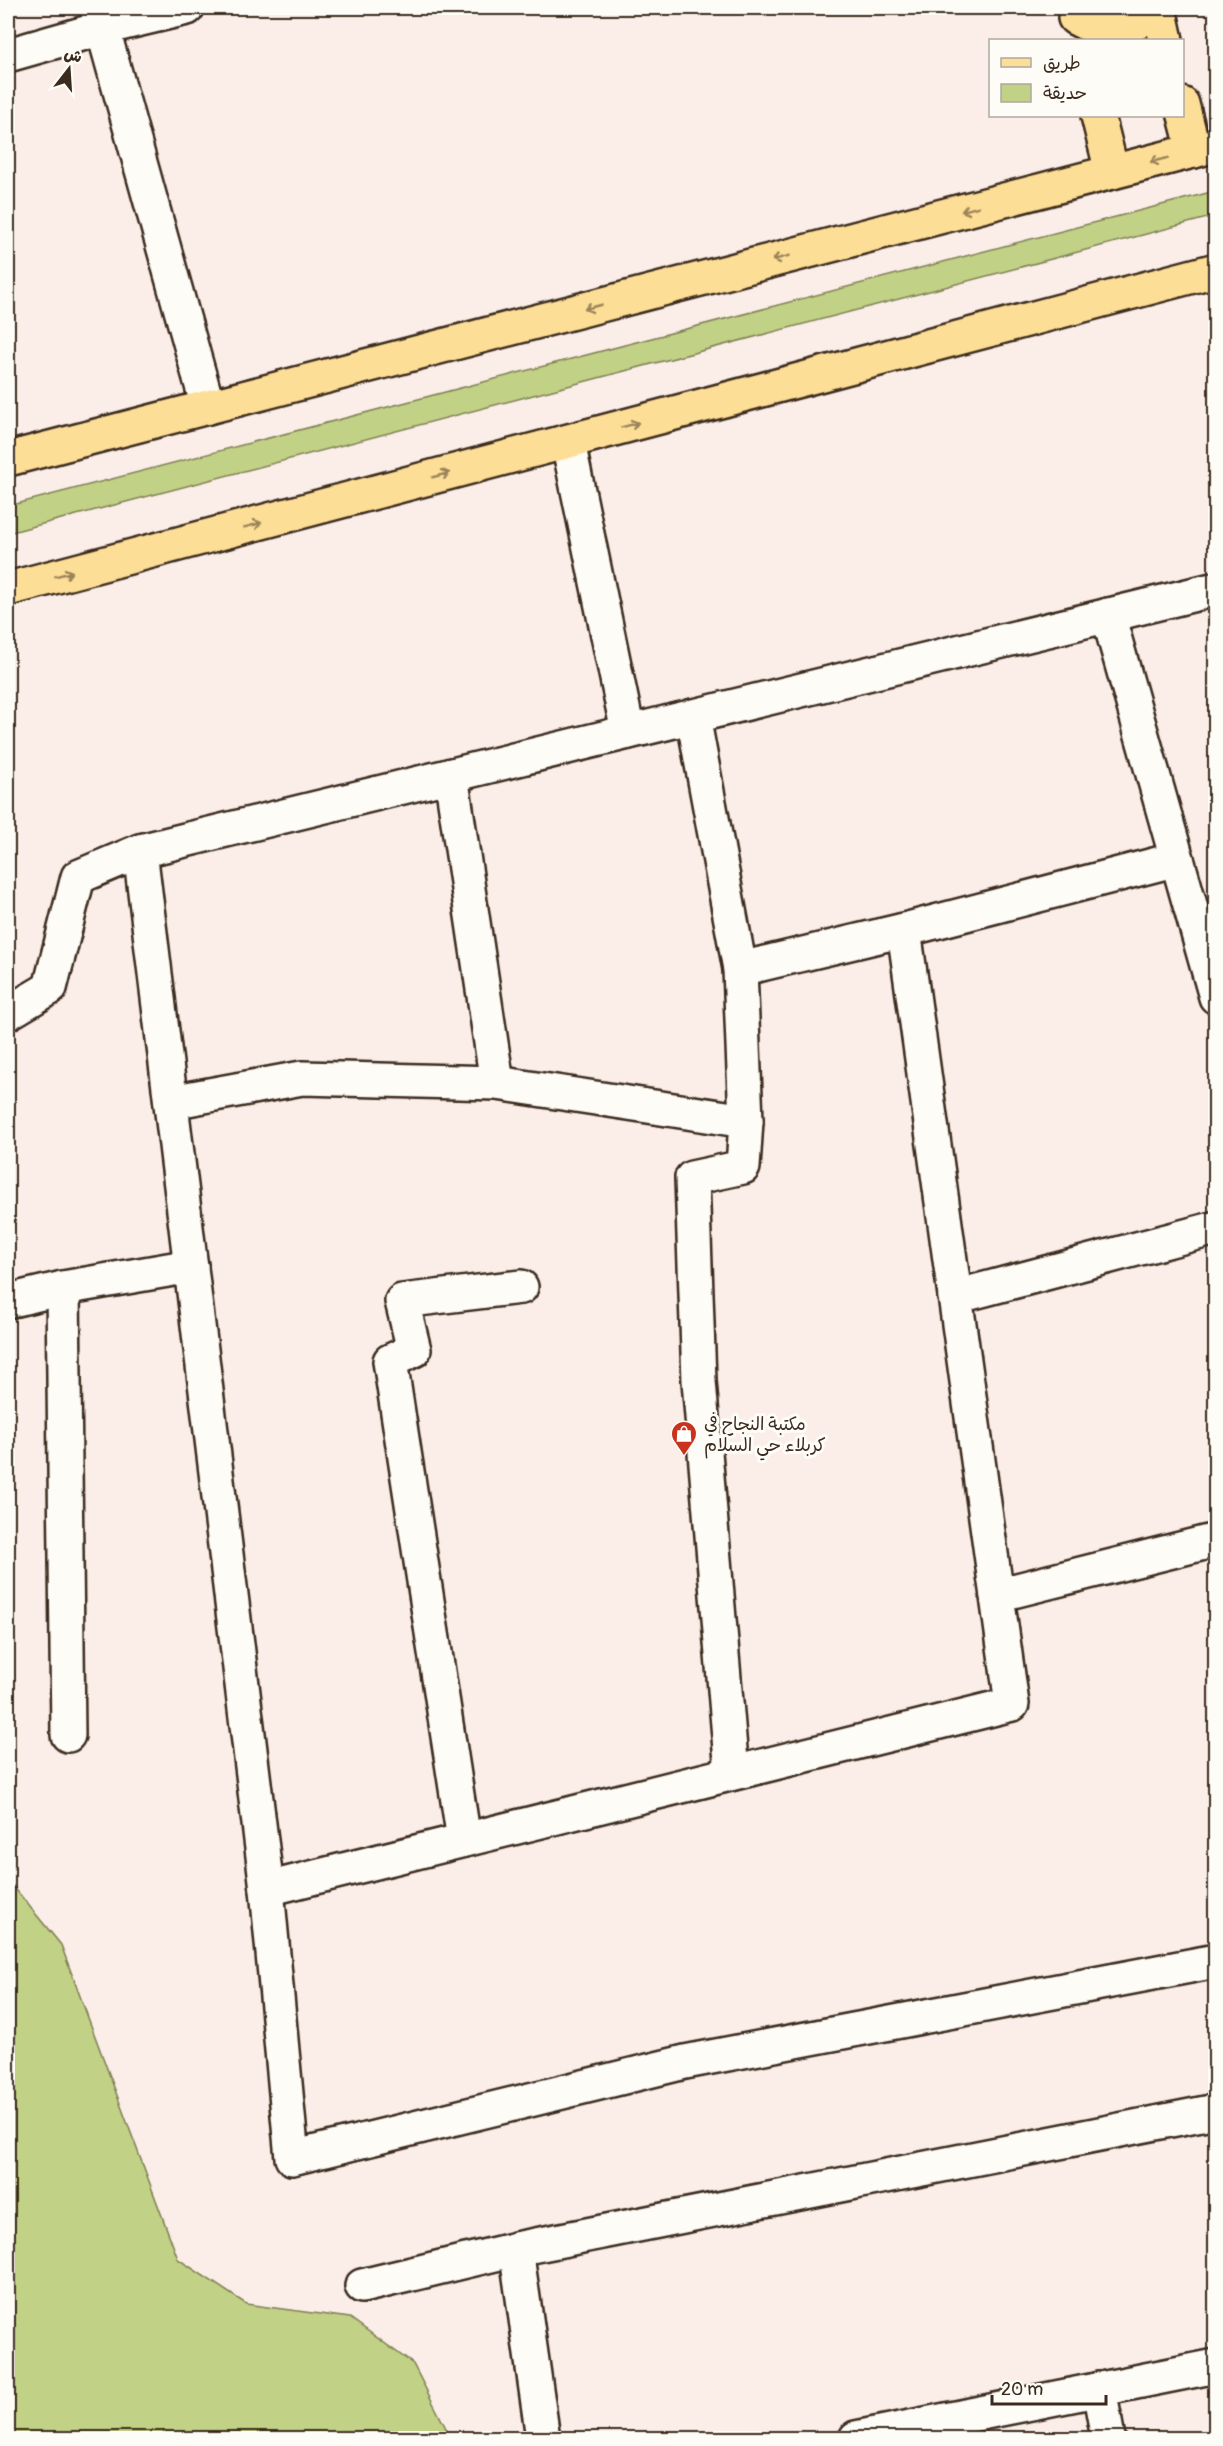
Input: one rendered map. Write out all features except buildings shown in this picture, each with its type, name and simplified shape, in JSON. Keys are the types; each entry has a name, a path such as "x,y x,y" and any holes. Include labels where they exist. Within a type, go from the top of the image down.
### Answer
{"main road":[{"path":"1076,22 1105,30 1121,28 1135,23 1152,8"},
{"path":"1159,8 1167,39"},
{"path":"8,459 1205,148 1184,108"},
{"path":"1098,117 1112,172"},
{"path":"8,589 1215,270"}],"street":[{"path":"8,55 100,18 187,8"},
{"path":"100,18 208,406"},
{"path":"568,442 628,732"},
{"path":"8,1013 50,988 78,877 140,851 1215,589"},
{"path":"1108,615 1215,997"},
{"path":"693,716 740,969 746,1121 743,1167 692,1178 699,1381 732,1773"},
{"path":"451,775 497,1083"},
{"path":"140,851 267,1889 292,2158 685,2062 1215,1961"},
{"path":"740,969 904,930 1177,859"},
{"path":"267,1889 1012,1704 904,930"},
{"path":"171,1102 302,1078 497,1083 746,1121"},
{"path":"955,1297 1215,1228"},
{"path":"8,1301 63,1288 191,1266"},
{"path":"464,1840 390,1361 414,1350 402,1301 521,1287"},
{"path":"63,1288 68,1735"},
{"path":"997,1595 1215,1540"},
{"path":"362,2286 516,2249 1215,2111"},
{"path":"516,2249 543,2439"},
{"path":"856,2439 1215,2366"},
{"path":"1099,2389 1108,2439"}],"green space":[{"path":"1215,191 1215,216 8,533 8,506"},
{"path":"8,1880 61,1945 178,2259 246,2304 350,2318 413,2364 451,2438 8,2438"}],"place":[{"name":"مكتبة النجاح في كربلاء حي السلام","path":"684,1457"}]}
